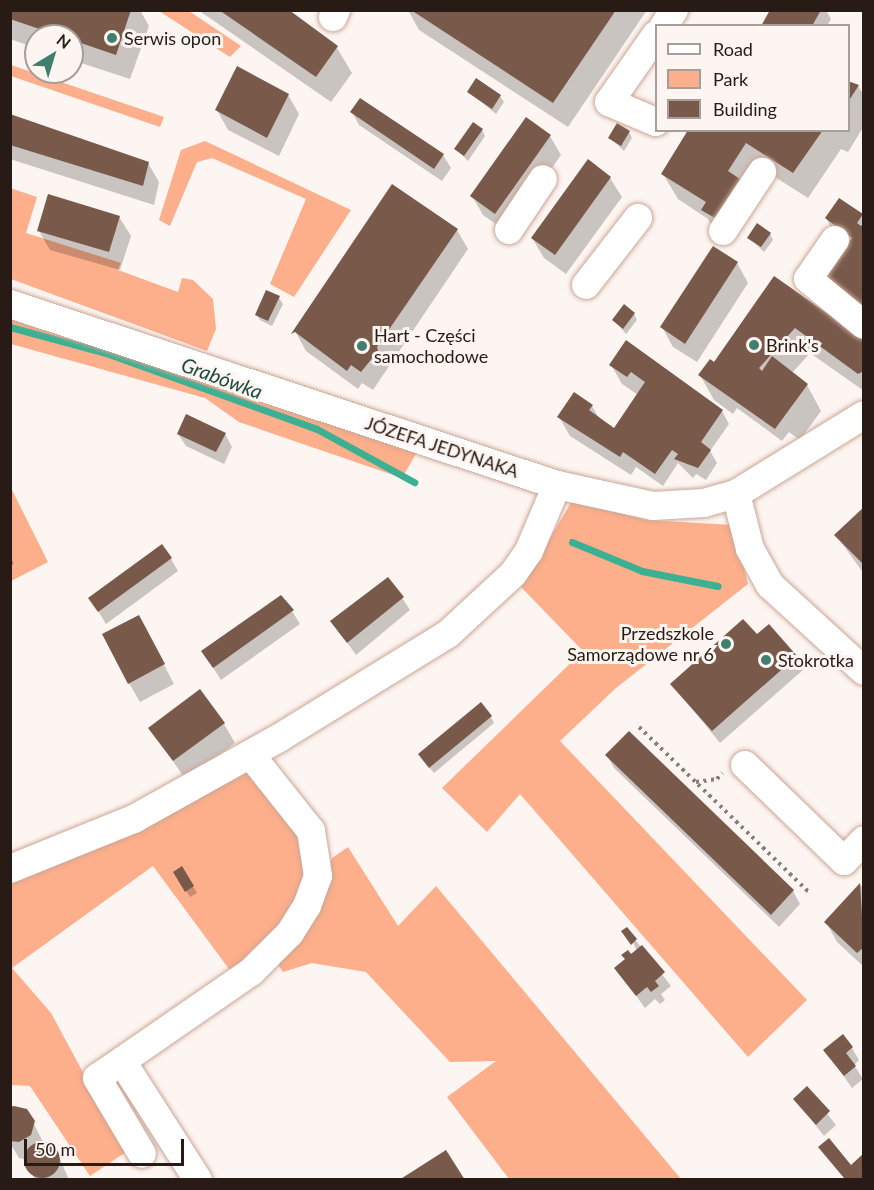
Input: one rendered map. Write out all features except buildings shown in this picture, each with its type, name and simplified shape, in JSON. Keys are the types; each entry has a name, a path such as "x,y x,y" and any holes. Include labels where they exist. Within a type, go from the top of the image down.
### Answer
{"street":[{"path":"665,24 674,10"},
{"path":"655,38 609,102 655,121"},
{"path":"723,231 762,172"},
{"path":"509,230 543,179"},
{"path":"586,285 638,218"},
{"path":"835,240 808,279 864,325"},
{"name":"JÓZEFA JEDYNAKA","path":"10,304 557,485 654,506 704,503 736,494 864,415"},
{"path":"10,868 134,819 250,754 448,634 513,574 529,551 557,485"},
{"path":"736,494 750,549 770,585 864,671"},
{"path":"142,1155 97,1078 251,972 290,933 307,906 318,876 311,831 250,754"},
{"path":"745,765 844,861 864,840"},
{"path":"122,1061 198,1179"}],"path":[{"path":"639,727 811,894"}],"green space":[{"path":"159,11 189,11 241,46 230,57"},
{"path":"11,65 24,69 24,80 11,76"},
{"path":"34,84 67,84 164,117 160,127"},
{"path":"205,141 351,210 294,297 270,284 306,199 212,158 197,162 170,226 159,220 181,150"},
{"path":"10,188 37,197 26,233 121,263 118,270 178,292 182,278 193,280 213,299 216,329 207,351 11,279"},
{"path":"10,315 417,452 402,478 239,422 205,398 11,344"},
{"path":"11,488 48,562 10,581"},
{"path":"572,501 646,520 733,525 748,584 616,688 560,741 807,1000 748,1057 520,794 487,832 442,788 583,651 521,587"},
{"path":"249,769 302,837 307,881 284,921 232,973 153,866 12,968 51,1013 126,1152 90,1176 30,1086 11,1085 11,882"},
{"path":"348,847 398,926 436,886 681,1179 509,1179 447,1097 496,1061 450,1062 366,972 312,963 283,972 273,958 322,897 332,858"}],"waterway":[{"name":"Grabówka","path":"10,327 106,353 317,429 414,482"},
{"name":"Grabówka","path":"572,542 642,571 718,586"}],"place":[{"name":"Serwis opon","path":"112,38"},
{"name":"Brink's","path":"754,345"},
{"name":"Hart - Części samochodowe","path":"362,346"},
{"name":"Przedszkole Samorządowe nr 6","path":"726,644"},
{"name":"Stokrotka","path":"766,660"}]}
